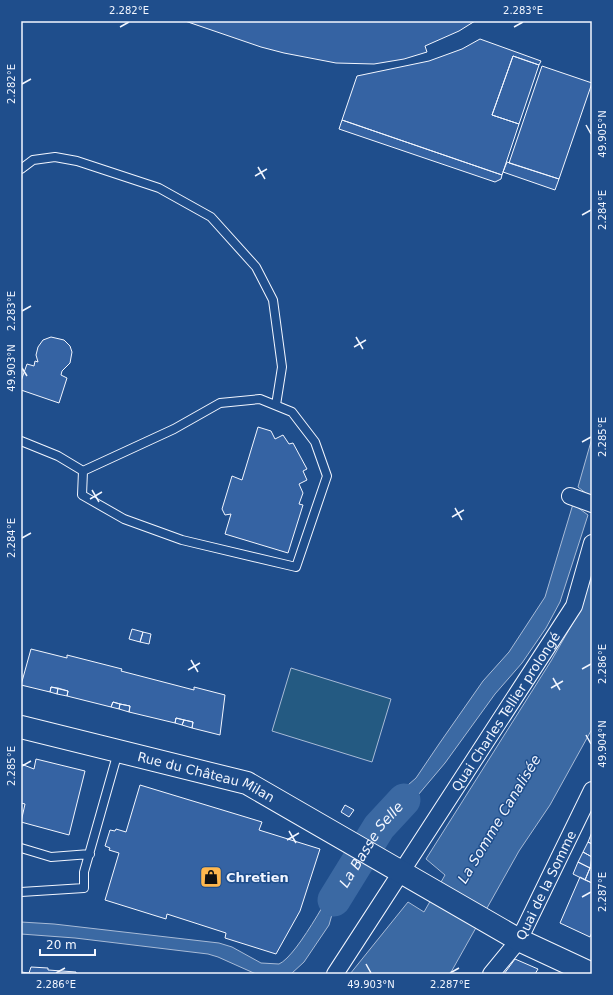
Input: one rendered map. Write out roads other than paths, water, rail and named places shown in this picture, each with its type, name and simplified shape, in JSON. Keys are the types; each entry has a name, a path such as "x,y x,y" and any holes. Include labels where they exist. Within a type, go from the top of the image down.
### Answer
{"street":[{"path":"570,496 592,504"},
{"name":"Quai Charles Tellier prolongé","path":"335,974 574,606 592,544"},
{"name":"Rue du Château Milan","path":"21,727 247,783 519,940 592,974"},
{"name":"Quai de la Somme","path":"491,974 519,940 592,790"}],"lane":[{"path":"21,169 33,160 55,157 77,161 159,188 211,217 256,267 273,300 282,367 276,405"},
{"path":"260,399 292,412 315,442 327,476 296,567 182,540 124,519 82,495 84,470 174,429 220,404 260,399"},
{"path":"21,441 58,456 84,470"},
{"path":"21,892 84,888 84,872 118,751"},
{"path":"21,848 51,857 90,854"}],"water":[{"path":"592,438 592,498 578,487"},
{"path":"573,504 588,515 560,602 546,628 522,663 495,694 445,763 381,839 367,830 416,778 483,681 509,652 545,597"},
{"name":"La Somme Canalisée","path":"592,576 592,729 550,805 519,851 450,974 350,974 408,902 424,912 445,875 426,859 551,661 578,614"},
{"path":"350,858 364,866 333,911 329,925 304,962 291,974 256,974 208,954 75,938 21,934 21,922 54,924 219,943 232,947 261,963 279,964 287,958 307,932"}],"waterway":[{"name":"La Basse Selle","path":"334,900 379,827 404,800"}],"place":[{"name":"Chretien","path":"211,877"}]}
